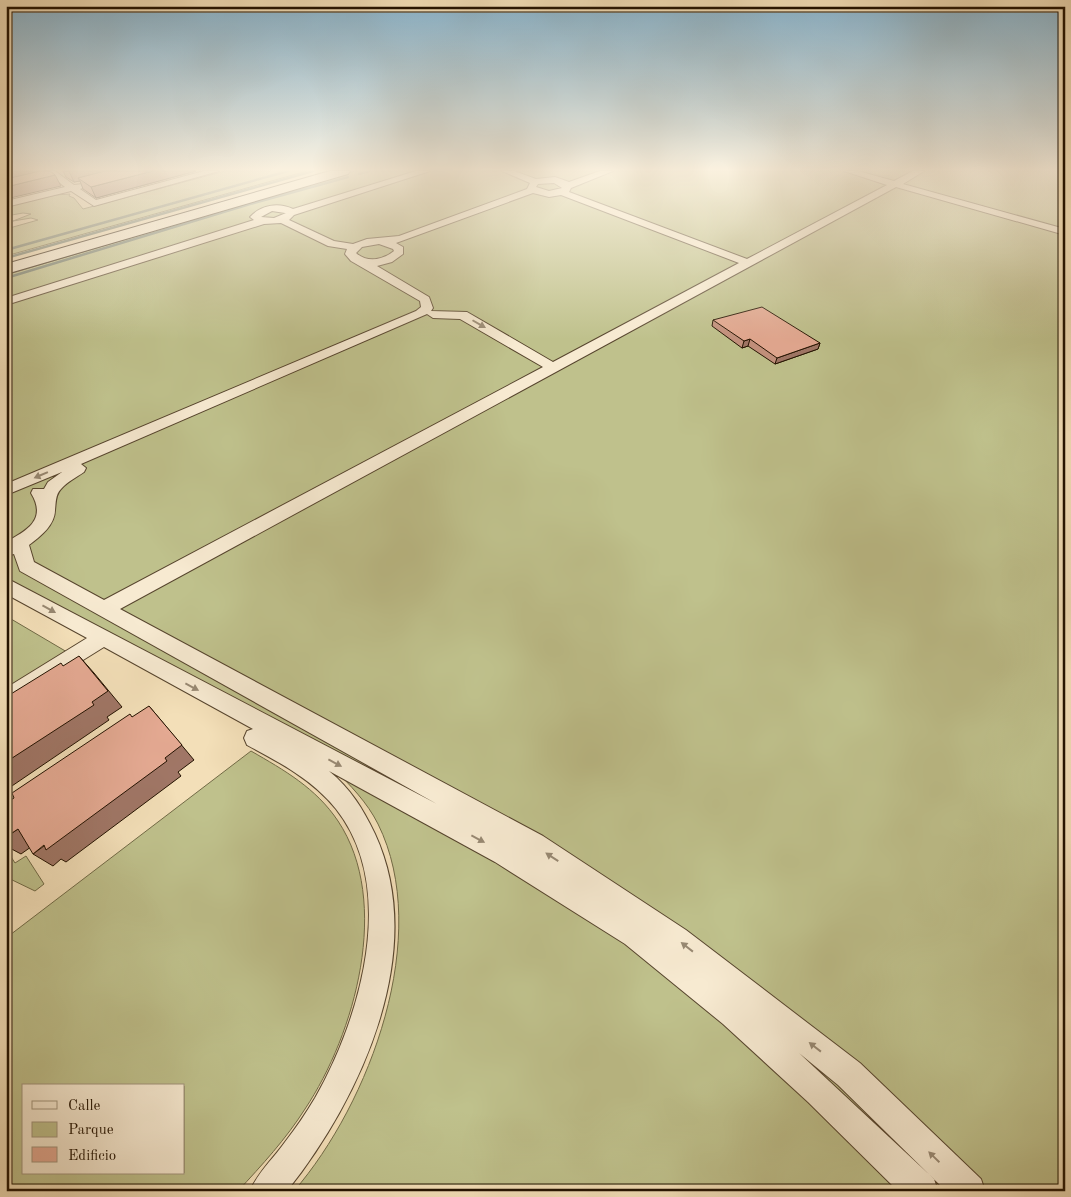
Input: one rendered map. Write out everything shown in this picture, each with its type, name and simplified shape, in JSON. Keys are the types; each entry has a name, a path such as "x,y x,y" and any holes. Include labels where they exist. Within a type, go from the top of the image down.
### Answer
{"main road":[{"path":"6,263 132,227"},
{"path":"6,269 151,227"}],"street":[{"path":"6,294 232,227"},
{"path":"6,302 235,227"},
{"path":"296,227 332,244 354,247 369,242 383,242 391,243 399,250"},
{"path":"383,242 401,239 433,227"},
{"path":"363,262 386,260 395,256 407,242 443,227"},
{"path":"658,227 750,264"},
{"path":"105,608 817,227"},
{"path":"1047,227 1065,232"},
{"path":"8,488 420,314 427,308 425,299 363,262 354,259 350,254 354,247"},
{"path":"386,260 385,265 388,270 436,297 439,305 433,314"},
{"path":"554,368 463,316 433,314 85,465 60,480 48,494 48,512 41,525 13,546 26,566 534,846 677,939 849,1074 969,1191"},
{"path":"8,488 27,488 39,493 47,501"},
{"path":"6,585 102,639 504,853 625,929 741,1020 820,1091 922,1191"},
{"path":"6,699 102,639"},
{"path":"255,738 295,759 320,777 352,812 365,834 373,857 379,882 382,923 372,997 362,1033 347,1070 322,1116 284,1171 266,1191"}],"green space":[{"path":"14,227 109,227 6,256 6,229"},
{"path":"168,227 1065,227 1065,1191 294,1191 322,1155 347,1112 368,1065 385,1016 396,966 399,916 393,868 374,816 358,794 333,768 6,584 6,275"},
{"path":"6,616 67,652 6,688"},
{"path":"251,751 310,789 338,821 354,854 363,890 364,928 360,967 352,1006 339,1044 323,1078 290,1131 238,1191 6,1191 6,938"},
{"path":"6,849 15,863 26,856 44,884 35,891 6,877"}],"building":[{"path":"762,307 820,343 777,358 750,339 744,341 713,320"},
{"path":"79,656 108,691 92,702 94,705 6,762 6,697 61,663 63,666"},
{"path":"149,706 182,745 165,758 167,761 46,850 44,845 33,854 18,829 6,837 6,803 14,798 12,793 130,714 132,717"}],"waterway":[{"path":"6,250 89,227"},
{"path":"6,258 116,227"},
{"path":"6,278 175,227"}]}
